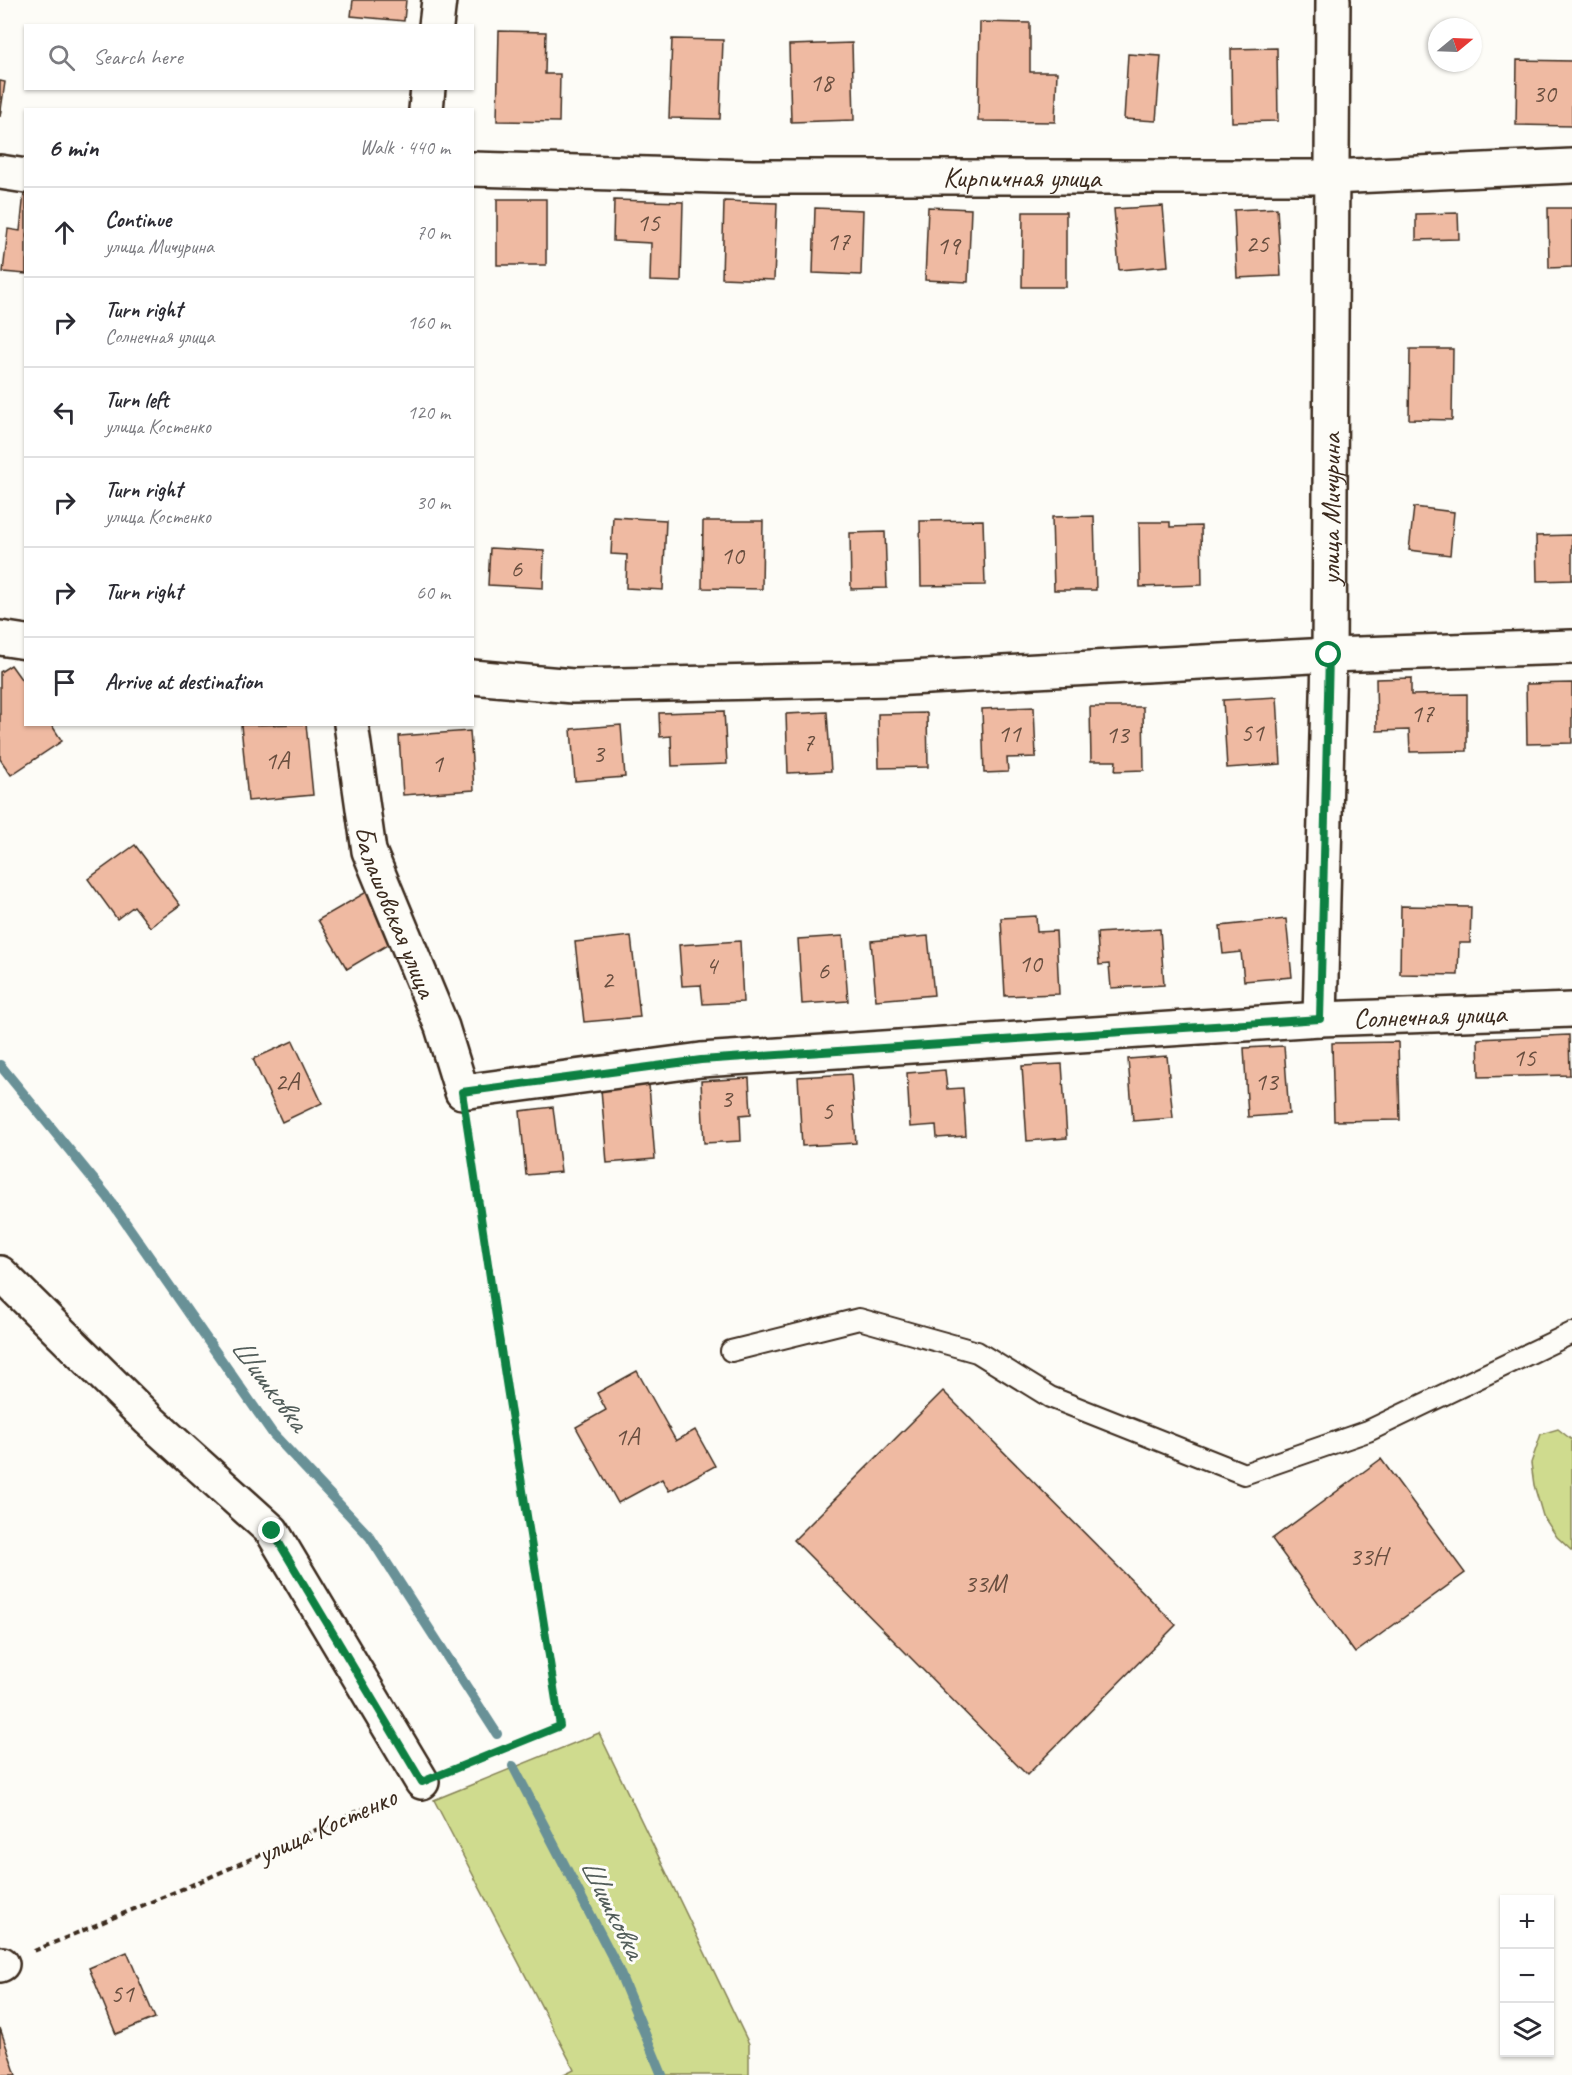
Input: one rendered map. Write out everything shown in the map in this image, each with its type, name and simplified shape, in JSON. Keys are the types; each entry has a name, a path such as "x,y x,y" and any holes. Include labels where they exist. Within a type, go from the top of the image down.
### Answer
{"street":[{"path":"436,24 439,0"},
{"name":"улица Мичурина","path":"1320,1019 1329,655 1333,0"},
{"path":"426,108 428,90"},
{"name":"Кирпичная улица","path":"474,169 752,177 1331,177 1572,166"},
{"path":"0,172 24,176"},
{"path":"0,638 24,642"},
{"path":"474,677 573,686 891,679 1329,655 1572,647"},
{"name":"Балашовская улица","path":"351,726 369,851 442,1027 462,1092"},
{"name":"Солнечная улица","path":"462,1092 701,1060 1320,1019 1572,1010"},
{"path":"0,1273 149,1420 272,1531 422,1782"}],"lane":[{"path":"731,1351 859,1319 977,1352 1050,1397 1244,1474 1368,1431 1572,1334"}],"path":[{"name":"улица Костенко","path":"1,1964 208,1878 422,1782 560,1726 462,1092"}],"green space":[{"path":"1558,1429 1572,1440 1572,1551 1557,1537 1543,1516 1534,1485 1531,1463 1541,1434"},
{"path":"599,1733 749,2044 749,2075 562,2075 574,2069 434,1800"}],"building":[{"path":"353,0 406,0 404,21 351,16"},
{"path":"980,22 1030,23 1030,72 1057,72 1055,122 978,121"},
{"path":"499,31 546,32 545,74 560,74 559,122 497,121"},
{"path":"672,39 723,40 720,119 669,118"},
{"path":"852,43 854,120 791,122 789,45"},
{"path":"1277,48 1278,121 1232,122 1231,49"},
{"path":"1128,54 1161,56 1156,121 1124,119"},
{"path":"1517,60 1572,61 1572,126 1516,125"},
{"path":"0,81 5,82 0,117"},
{"path":"24,193 24,274 3,272 8,229 20,231"},
{"path":"497,199 546,199 546,265 497,265"},
{"path":"614,200 683,202 681,282 650,281 651,243 613,241"},
{"path":"724,201 777,203 774,280 722,278"},
{"path":"1163,206 1168,266 1119,270 1114,209"},
{"path":"928,207 971,209 968,282 925,280"},
{"path":"815,208 863,210 861,275 813,273"},
{"path":"1277,208 1281,276 1237,278 1234,210"},
{"path":"1548,208 1572,208 1572,267 1549,268"},
{"path":"1023,212 1066,212 1066,287 1022,287"},
{"path":"1458,213 1459,239 1416,240 1416,214"},
{"path":"1410,349 1453,349 1452,420 1409,419"},
{"path":"1414,507 1454,512 1450,555 1409,550"},
{"path":"1094,516 1096,590 1054,590 1052,517"},
{"path":"613,517 666,520 663,590 626,588 627,555 611,554"},
{"path":"983,520 985,585 921,586 920,521"},
{"path":"703,521 763,521 762,589 702,588"},
{"path":"1139,522 1170,522 1170,527 1201,526 1202,585 1140,587"},
{"path":"885,532 887,588 851,589 850,533"},
{"path":"1572,535 1572,580 1537,581 1536,536"},
{"path":"490,548 544,551 543,588 488,585"},
{"path":"11,665 24,683 24,726 52,726 62,741 11,775 0,759 0,672"},
{"path":"1411,678 1411,695 1467,694 1467,751 1410,752 1409,730 1377,731 1376,679"},
{"path":"1572,683 1572,743 1527,744 1526,684"},
{"path":"1277,697 1281,764 1227,768 1223,700"},
{"path":"1034,707 1036,757 1007,758 1008,772 984,773 982,709"},
{"path":"1090,707 1143,707 1144,770 1115,771 1116,761 1091,761"},
{"path":"724,711 727,764 672,766 671,736 660,737 659,713"},
{"path":"827,712 831,771 788,773 786,714"},
{"path":"927,713 928,767 879,768 878,714"},
{"path":"621,725 625,777 575,781 571,729"},
{"path":"241,726 306,726 313,795 248,801"},
{"path":"470,731 474,790 403,795 399,736"},
{"path":"135,845 180,905 150,927 134,906 117,919 88,879"},
{"path":"370,890 399,938 347,969 318,920"},
{"path":"1401,906 1471,907 1470,943 1459,943 1458,975 1400,974"},
{"path":"1036,916 1037,932 1056,931 1059,994 1005,996 1001,918"},
{"path":"1286,919 1292,977 1244,981 1241,952 1223,954 1220,926"},
{"path":"1160,929 1164,985 1111,988 1109,964 1099,965 1097,933"},
{"path":"631,936 640,1017 584,1022 575,942"},
{"path":"843,936 848,1001 802,1004 798,939"},
{"path":"928,936 934,995 876,1000 871,941"},
{"path":"740,941 743,1002 703,1004 701,985 682,986 679,945"},
{"path":"1569,1035 1570,1075 1479,1077 1478,1039"},
{"path":"293,1041 322,1103 282,1122 253,1059"},
{"path":"1398,1042 1400,1120 1334,1121 1332,1043"},
{"path":"1284,1046 1289,1114 1248,1117 1244,1048"},
{"path":"1167,1056 1173,1118 1133,1121 1128,1059"},
{"path":"1062,1064 1067,1138 1027,1141 1022,1066"},
{"path":"945,1070 947,1089 963,1088 966,1136 937,1138 936,1125 910,1127 907,1073"},
{"path":"851,1074 856,1143 802,1146 798,1077"},
{"path":"749,1078 751,1114 740,1115 741,1141 704,1143 701,1081"},
{"path":"649,1085 655,1159 607,1163 601,1089"},
{"path":"553,1107 561,1172 526,1175 520,1111"},
{"path":"637,1371 676,1441 695,1430 715,1466 669,1491 662,1479 618,1503 576,1427 606,1410 597,1393"},
{"path":"943,1391 1176,1625 1027,1775 794,1540"},
{"path":"1381,1459 1465,1573 1355,1653 1272,1539"},
{"path":"127,1952 155,2018 116,2034 89,1968"},
{"path":"0,2028 16,2075 0,2075"}],"waterway":[{"name":"Шишковка","path":"0,1065 107,1196 273,1434 370,1537 497,1734"},
{"name":"Шишковка","path":"513,1766 616,1964 662,2075"}],"route":[{"path":"272,1531 422,1782 560,1726 462,1092 701,1060 1320,1019 1329,655"}]}
